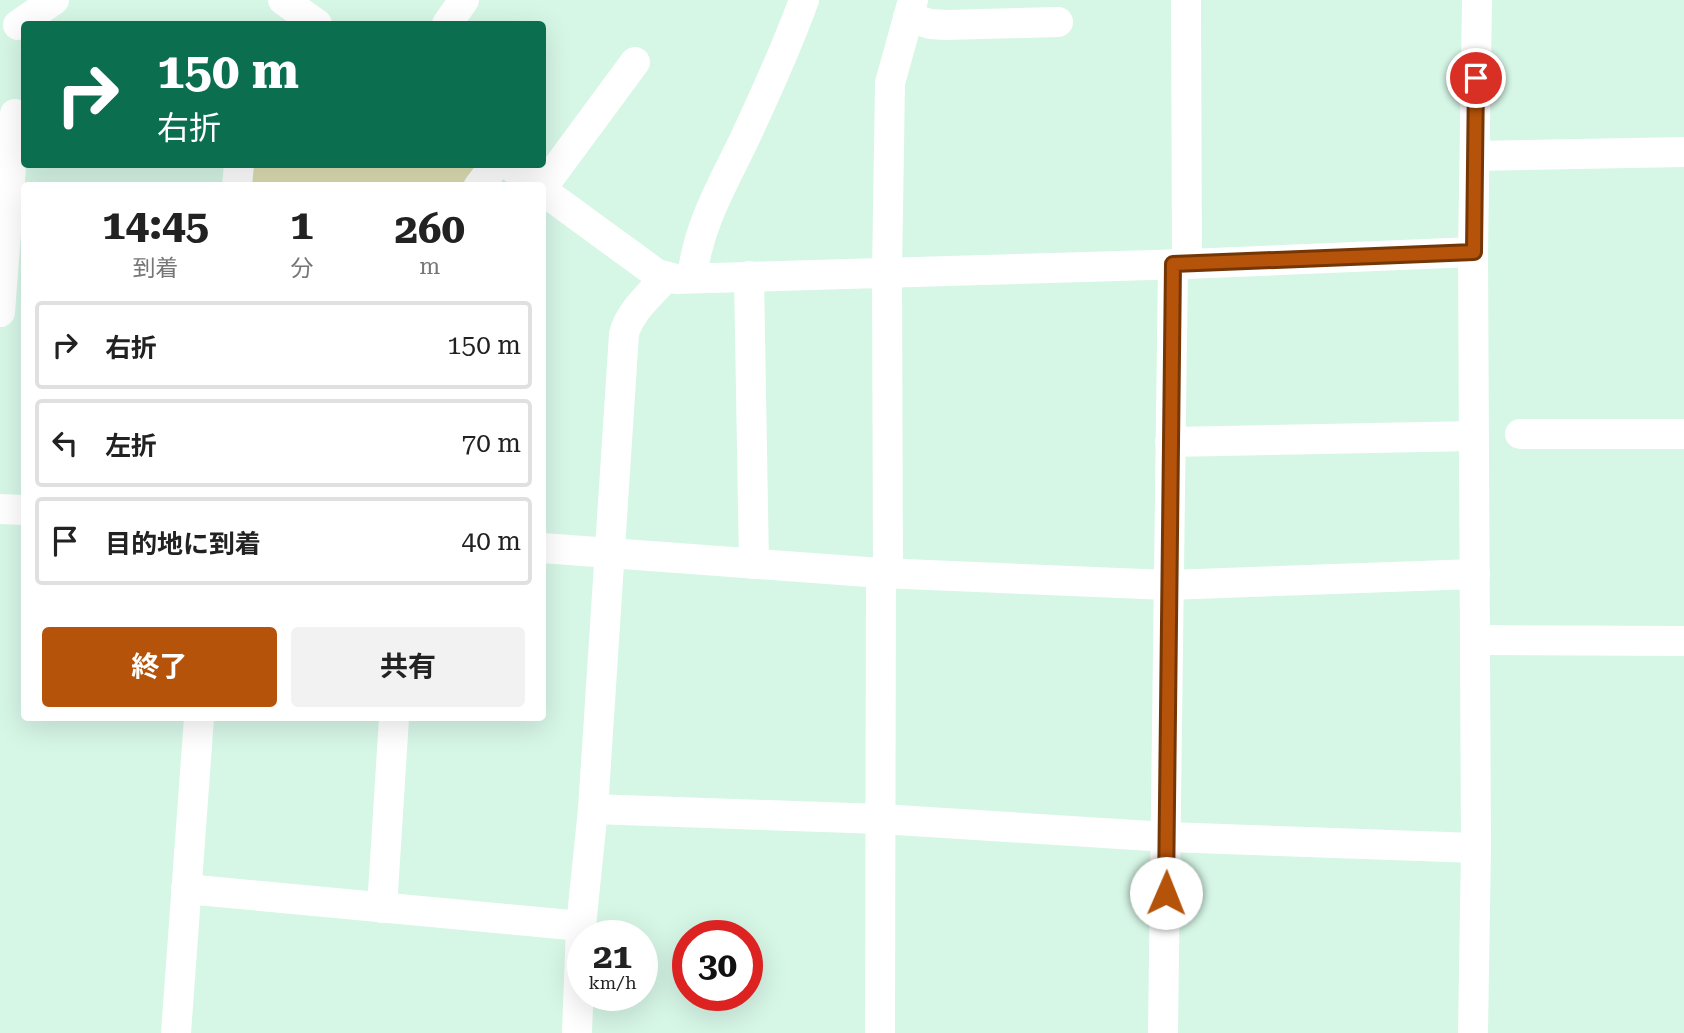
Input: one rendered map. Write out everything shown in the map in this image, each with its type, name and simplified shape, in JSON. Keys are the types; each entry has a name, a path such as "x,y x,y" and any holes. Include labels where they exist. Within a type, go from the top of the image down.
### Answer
{"street":[{"path":"22,21 54,0"},
{"path":"283,0 313,21"},
{"path":"449,21 464,0"},
{"path":"1163,1033 1170,443 1180,264 1186,0"},
{"path":"1473,1033 1476,848 1474,252 1478,0"},
{"path":"582,920 593,809 624,334 635,312 678,278 760,106 802,1"},
{"path":"880,1033 890,83 911,8 930,24 1058,22"},
{"path":"546,184 635,62"},
{"path":"0,312 13,114"},
{"path":"1475,156 1684,152"},
{"path":"482,182 493,168"},
{"path":"513,168 532,182"},
{"path":"546,192 657,274 678,278 1180,264 1474,252"},
{"path":"749,276 754,564"},
{"path":"1520,434 1684,434"},
{"path":"1170,443 1474,436"},
{"path":"0,509 21,510"},
{"path":"546,548 884,573 1168,585 1475,574"},
{"path":"1476,640 1684,641"},
{"path":"176,1033 199,721"},
{"path":"382,908 394,721"},
{"path":"593,809 881,819 1167,837 1476,848"},
{"path":"186,889 567,925"},
{"path":"577,1033 578,1011"}],"green space":[{"path":"248,168 474,168 463,182 247,182"}],"route":[{"path":"1166,893 1173,264 1474,252 1476,78"}]}
